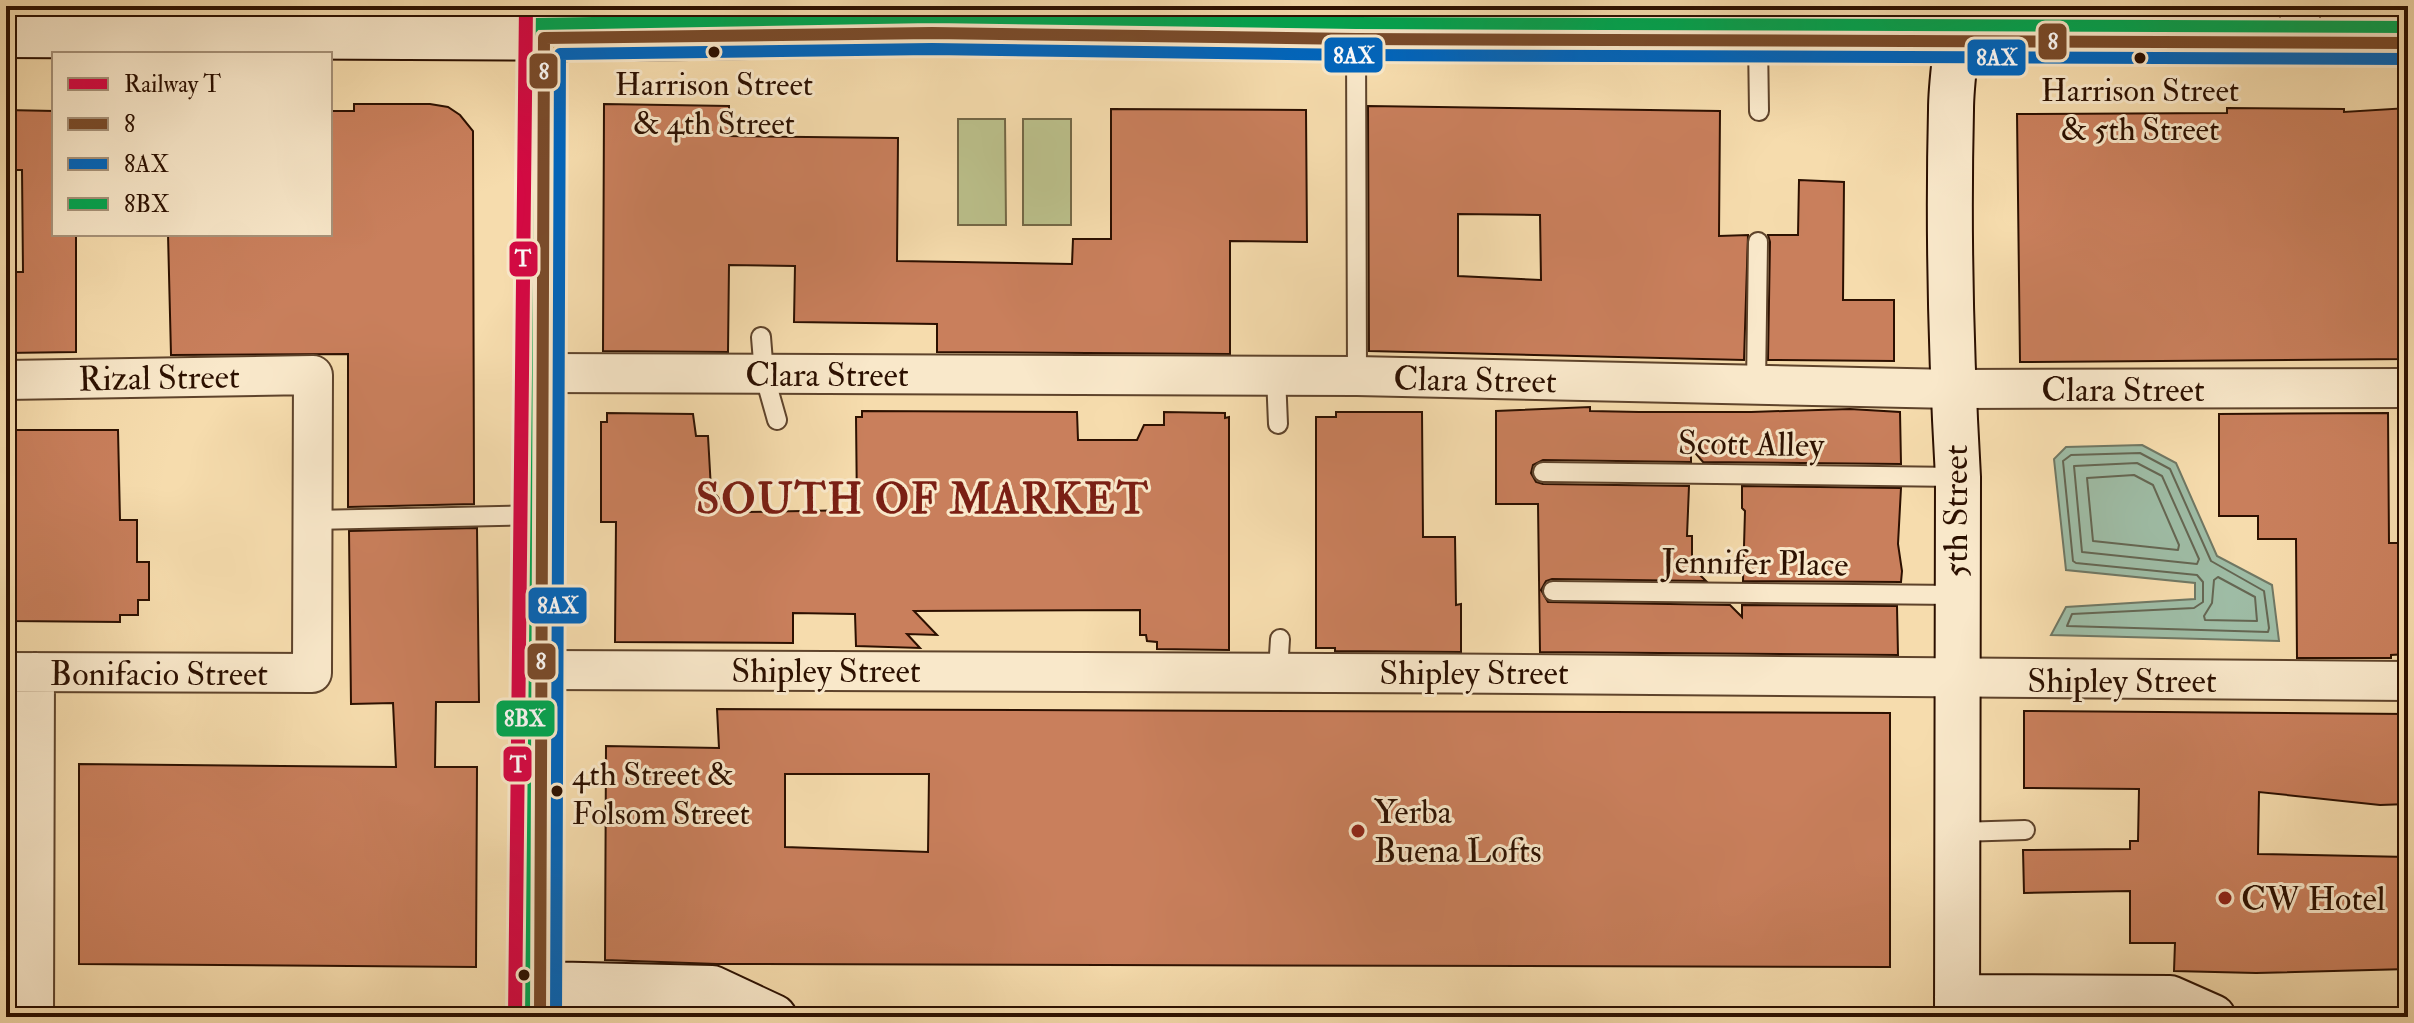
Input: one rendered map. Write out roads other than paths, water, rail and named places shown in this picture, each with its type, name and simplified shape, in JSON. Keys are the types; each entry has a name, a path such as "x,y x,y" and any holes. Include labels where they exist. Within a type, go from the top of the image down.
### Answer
{"highway":[{"path":"542,17 572,6"},
{"path":"1925,6 1959,23"}],"main road":[{"path":"542,17 540,1001 712,988 774,1017"},
{"path":"6,35 191,44 542,17 932,20 1356,39 1483,22 1758,41 1959,23 2300,24 2408,43"},
{"name":"5th Street","path":"1957,1007 1958,477 1953,389 1951,106 1959,23"},
{"path":"1957,1007 2170,998 2213,1017"}],"street":[{"name":"Clara Street","path":"542,373 762,356 1276,376 1756,386 2408,388"},
{"name":"Rizal Street","path":"6,380 313,375 313,520"},
{"name":"Bonifacio Street","path":"21,672 312,673 313,520"},
{"name":"Shipley Street","path":"540,670 1279,655 1654,673 1956,680 2408,681"},
{"path":"21,672 34,1017"}],"lane":[{"path":"1356,39 1357,376"},
{"path":"1758,41 1759,111"},
{"path":"1756,386 1758,242"},
{"path":"762,356 777,420"},
{"path":"1276,376 1278,424"},
{"name":"Scott Alley","path":"1543,472 1958,477"},
{"path":"313,520 542,515"},
{"name":"Jennifer Place","path":"1553,591 1956,595"},
{"path":"1955,833 2025,830"}],"water":[{"path":"2142,445 2176,463 2217,556 2272,585 2279,641 2051,635 2066,607 2195,599 2195,583 2066,570 2054,459 2066,447"}],"rail line":[{"name":"T","path":"515,1017 526,6"}],"place":[{"name":"Harrison Street & 4th Street","path":"714,52"},
{"name":"Harrison Street & 5th Street","path":"2140,58"},
{"name":"4th Street & Folsom Street","path":"557,791"},
{"name":"Yerba Buena Lofts","path":"1358,831"},
{"name":"CW Hotel","path":"2225,898"}],"district":[{"name":"SOUTH OF MARKET","path":"923,498"}]}
